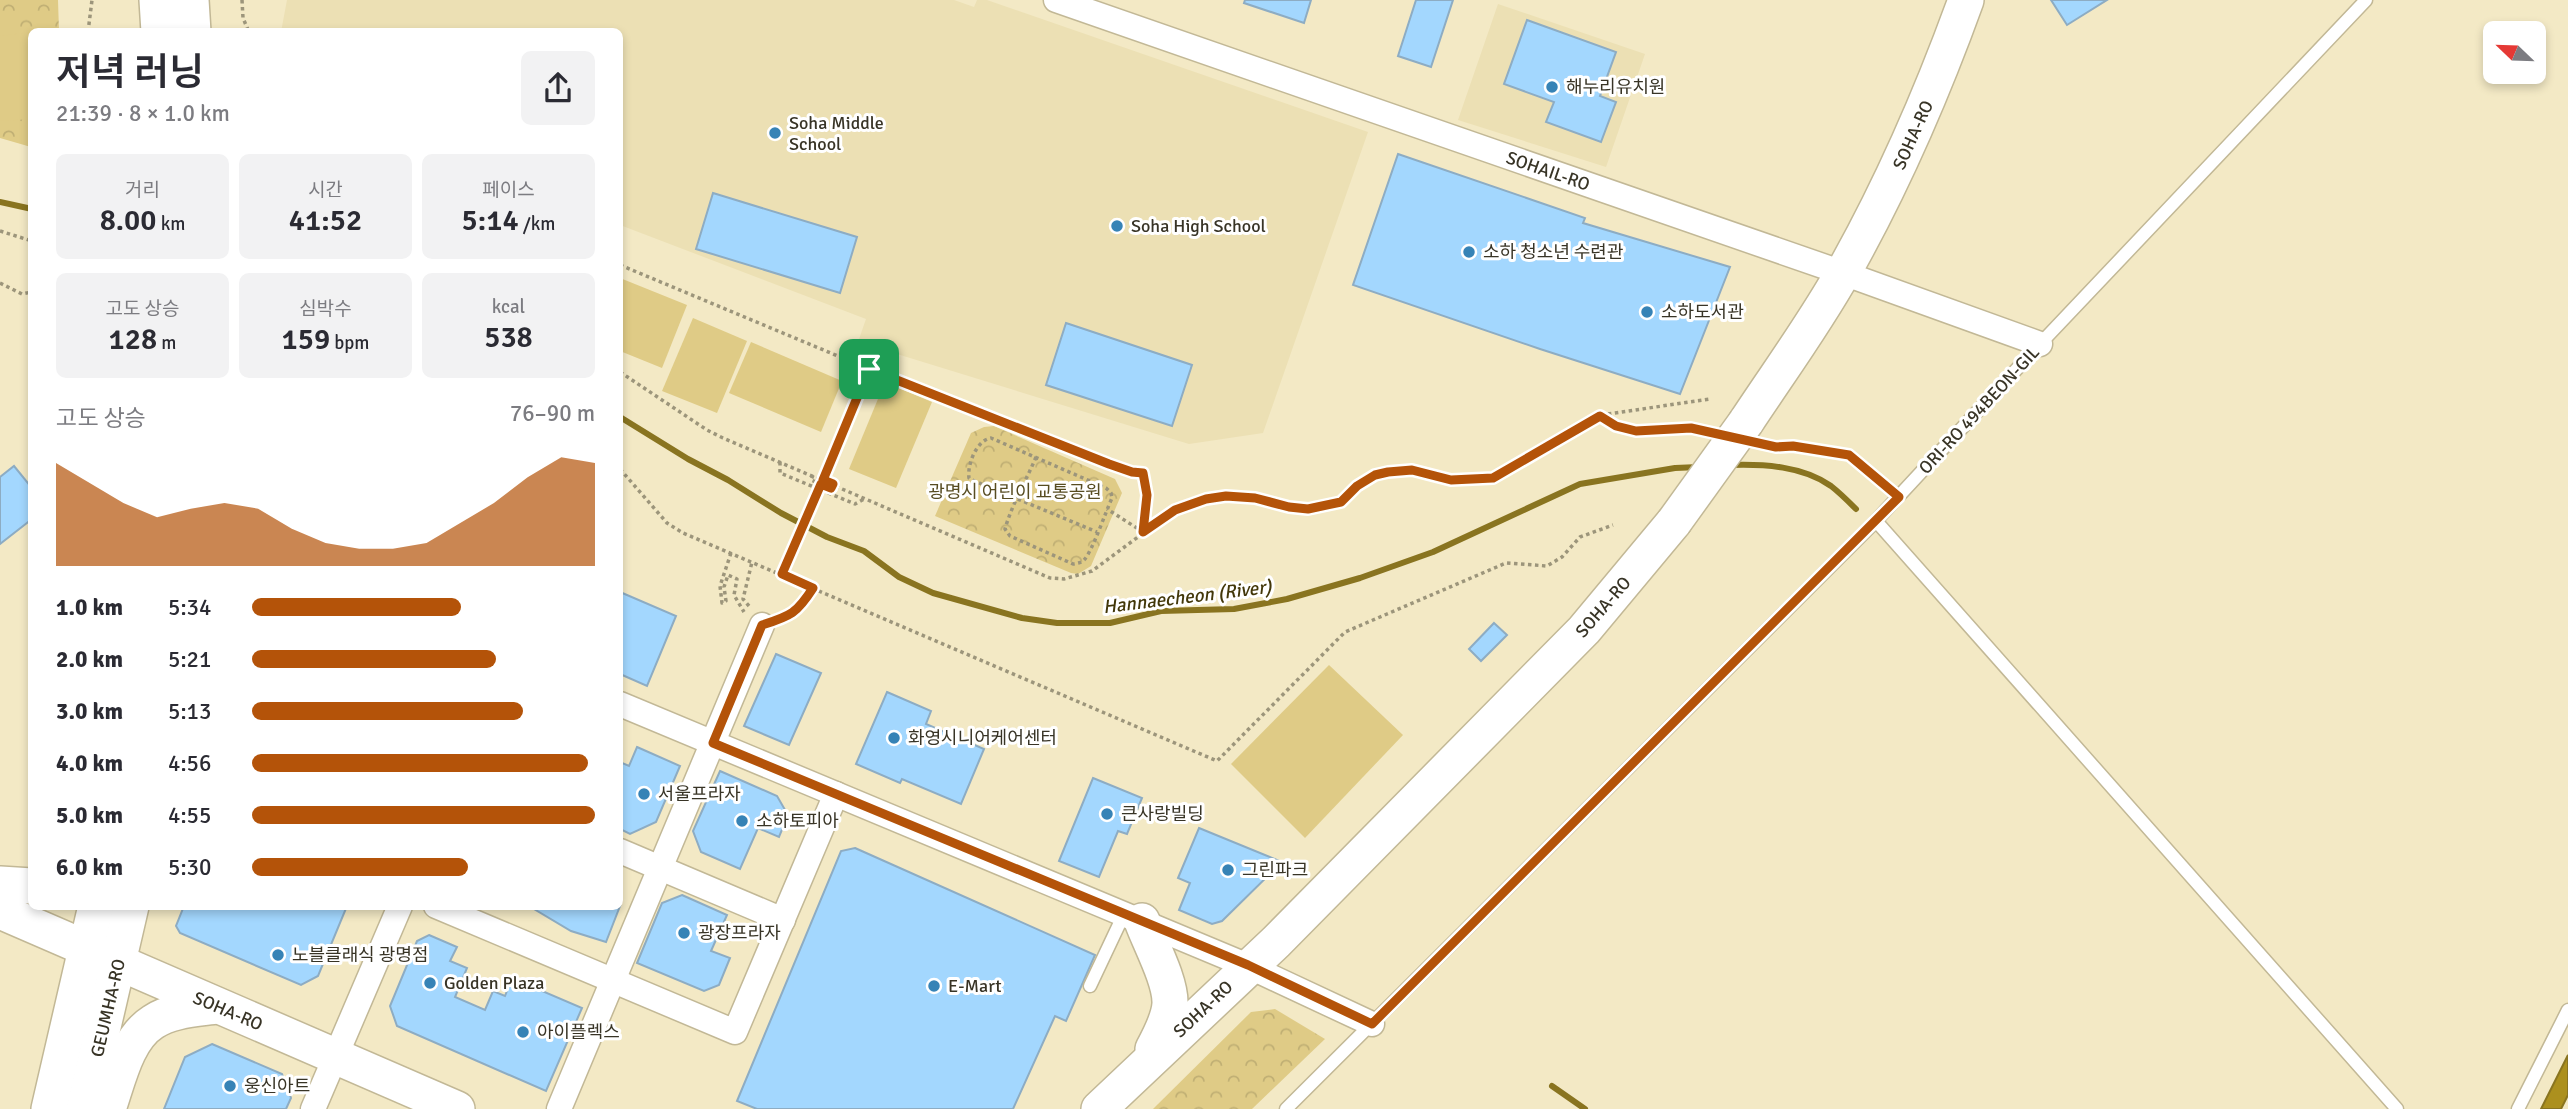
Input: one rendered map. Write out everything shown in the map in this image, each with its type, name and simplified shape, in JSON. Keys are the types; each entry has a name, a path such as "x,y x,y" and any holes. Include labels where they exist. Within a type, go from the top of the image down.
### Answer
{"street":[{"path":"157,0 159,28"},
{"path":"191,0 193,28"},
{"name":"SOHA-RO","path":"1099,1109 1343,874 1584,630 1674,522 1738,432 1843,273 1896,174 1937,79 1966,0"},
{"name":"SOHAIL-RO","path":"1066,2 2040,344"},
{"path":"559,1109 762,625"},
{"path":"623,705 1248,965 1372,1024"},
{"path":"445,910 734,1032 836,794"},
{"path":"623,851 783,920"},
{"path":"0,884 28,886"},
{"name":"GEUMHA-RO","path":"84,1109 103,956 97,910"},
{"name":"GEUMHA-RO","path":"49,1109 103,956 129,910"},
{"path":"313,1109 398,910"},
{"name":"SOHA-RO","path":"0,911 457,1109"},
{"path":"1133,918 1166,977 1170,1003 1163,1030 1147,1061"},
{"path":"108,1109 134,1042 152,1022 172,1014 217,1006"}],"lane":[{"name":"ORI-RO 494BEON-GIL","path":"1286,1109 1874,523 2366,0"},
{"path":"1874,523 2397,1109"},
{"path":"1090,986 1133,918"},
{"path":"2518,1109 2568,1010"}],"path":[{"path":"88,28 92,0"},
{"path":"242,0 243,18 247,28"},
{"path":"0,231 28,240"},
{"path":"623,266 869,369 1120,468 1143,473 1147,495 1143,532"},
{"path":"0,283 22,294 28,293"},
{"path":"782,574 869,369"},
{"path":"623,374 707,430 813,475 821,484 855,504 866,498"},
{"path":"780,462 780,473 821,484 833,484 1050,578 1071,578 1092,571 1175,510 1206,499 1226,496 1255,498 1308,509 1341,502 1357,486 1375,475 1388,472 1412,470 1451,480 1493,478 1600,416 1710,399"},
{"path":"1600,416 1616,426 1636,431 1691,428 1738,432 1776,447 1793,446 1849,455 1899,497"},
{"path":"1036,457 1017,499 1005,529 1010,536 1073,564 1085,559 1097,532 1107,509 1112,498 1106,488 1036,457 991,438 986,438 979,444 968,472 969,478 1017,499 1097,532"},
{"path":"623,472 667,523 683,533 1217,761 1346,632 1506,563 1547,566 1562,557 1580,537 1613,524"},
{"path":"1107,509 1143,532"},
{"path":"731,553 720,586 722,603 726,601 724,587 728,575 737,579 733,595 740,609 762,625"},
{"path":"752,562 743,599 762,625"},
{"path":"762,625 780,620 800,608 813,588"}],"shaded area":[{"name":"Soha High School","path":"287,0 954,0 974,7 977,0 987,0 1368,132 1263,433 1189,444 858,342 866,319 623,226 623,28 282,28"},
{"name":"해누리유치원","path":"1498,4 1645,54 1606,167 1458,120"},
{"path":"2568,1055 2568,1095 2561,1109 2541,1109"}],"green space":[{"path":"0,0 58,0 59,28 28,28 28,146 0,138"},
{"path":"28,32 28,119 0,121 0,36"},
{"path":"623,279 687,305 662,368 623,352"},
{"path":"693,318 747,341 717,413 662,391"},
{"path":"751,342 842,381 821,432 729,393"},
{"path":"885,382 932,402 896,488 849,469"},
{"name":"광명시 어린이 교통공원","path":"994,426 1115,479 1122,493 1091,566 1078,574 1071,573 935,516 971,433"},
{"path":"1329,665 1403,735 1305,838 1231,764"},
{"path":"1275,1009 1325,1039 1252,1109 1153,1109 1251,1012"}],"building":[{"path":"1245,0 1311,0 1304,23 1244,3"},
{"path":"1416,0 1453,0 1431,67 1398,56"},
{"path":"2051,0 2107,0 2067,25"},
{"path":"1527,20 1616,52 1600,96 1616,102 1601,142 1546,122 1554,102 1504,84"},
{"path":"1398,154 1585,218 1583,223 1730,267 1680,394 1353,285"},
{"path":"713,193 857,237 840,293 696,249"},
{"path":"1066,323 1192,365 1172,426 1046,385"},
{"path":"14,466 28,483 28,522 0,544 0,477"},
{"path":"623,593 676,616 647,686 623,675"},
{"path":"1494,623 1507,635 1481,661 1469,649"},
{"path":"776,654 821,673 789,745 744,726"},
{"path":"887,692 931,711 926,724 984,749 961,804 902,779 900,783 856,764"},
{"name":"서울프라자","path":"637,747 680,766 656,822 630,834 623,830 623,763 629,766"},
{"name":"소하토피아","path":"720,771 777,796 788,815 779,837 758,828 740,869 701,852 693,831"},
{"name":"큰사랑빌딩","path":"1093,778 1142,798 1127,834 1118,831 1099,877 1059,861"},
{"name":"그린파크","path":"1199,828 1282,862 1222,921 1212,924 1179,910 1190,883 1178,878"},
{"name":"E-Mart","path":"855,848 1095,955 1066,1021 1055,1016 1013,1109 757,1109 737,1101 841,851"},
{"name":"광장프라자","path":"682,895 727,915 711,951 730,958 719,985 704,991 637,963 662,903"},
{"name":"노블클래식 광명점","path":"182,910 345,910 318,976 301,985 180,933 176,926"},
{"path":"536,910 618,910 606,942 571,931"},
{"path":"429,935 457,947 450,961 467,968 455,997 485,1010 493,991 505,996 512,978 582,1008 546,1091 397,1026 390,1006 417,941"},
{"name":"웅신아트","path":"212,1044 282,1074 291,1098 286,1109 164,1109 185,1057"}],"waterway":[{"name":"Hannaecheon (River)","path":"0,202 28,208"},
{"name":"Hannaecheon (River)","path":"623,419 781,513 827,537 864,551 899,577 933,593 1022,618 1057,623 1110,623 1161,611 1234,609 1287,599 1360,578 1433,552 1580,484 1675,468 1699,467"},
{"name":"Hannaecheon (River)","path":"1731,465 1770,466 1808,474 1831,486 1856,509"},
{"path":"1552,1086 1585,1109"}],"place":[{"name":"해누리유치원","path":"1552,87"},
{"name":"Soha Middle School","path":"775,133"},
{"name":"Soha High School","path":"1117,226"},
{"name":"소하 청소년 수련관","path":"1469,252"},
{"name":"소하도서관","path":"1647,312"},
{"name":"화영시니어케어센터","path":"894,738"},
{"name":"서울프라자","path":"644,794"},
{"name":"큰사랑빌딩","path":"1107,814"},
{"name":"소하토피아","path":"742,821"},
{"name":"그린파크","path":"1228,870"},
{"name":"광장프라자","path":"684,933"},
{"name":"노블클래식 광명점","path":"278,955"},
{"name":"Golden Plaza","path":"430,983"},
{"name":"E-Mart","path":"934,986"},
{"name":"아이플렉스","path":"523,1032"},
{"name":"웅신아트","path":"230,1086"}],"route":[{"path":"869,369 1109,464 1143,473 1147,495 1143,532 1175,510 1206,499 1226,496 1255,498 1308,509 1341,502 1357,486 1375,475 1388,472 1412,470 1451,480 1493,478 1600,416 1616,426 1636,431 1691,428 1776,447 1793,446 1849,455 1899,497 1372,1024 1248,965 713,743 762,625 780,620 800,608 813,588 782,574 821,484 831,488 833,484 823,480 869,369"}]}
